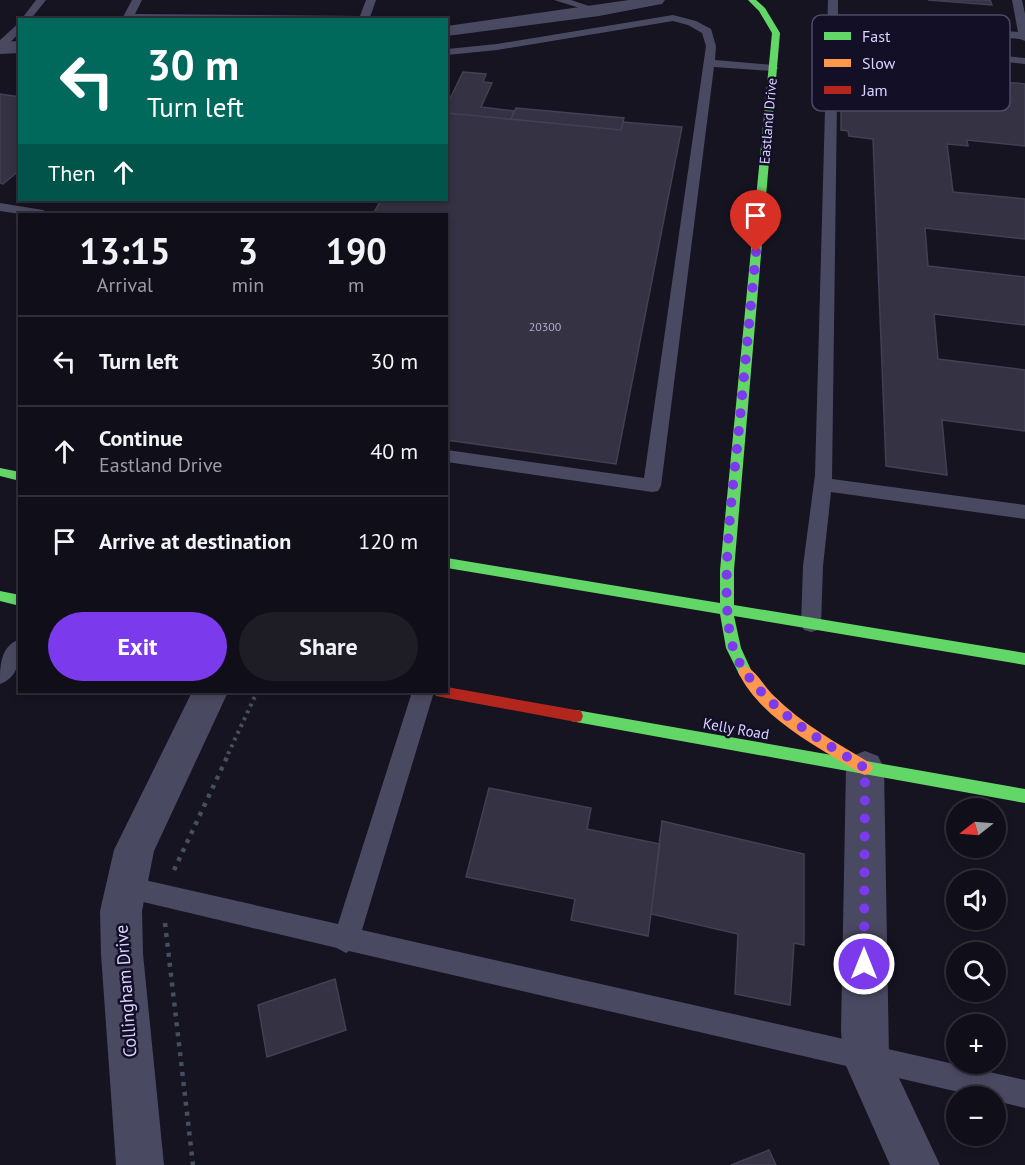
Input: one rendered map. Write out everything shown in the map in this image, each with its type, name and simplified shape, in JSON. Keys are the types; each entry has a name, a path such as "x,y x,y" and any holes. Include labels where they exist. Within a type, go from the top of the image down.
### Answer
{"street":[{"name":"Eastland Drive","path":"752,0 762,10 776,33 730,529 727,609 730,642 737,660 764,696 806,730 865,768"},
{"path":"448,31 599,11 647,1"},
{"path":"0,48 18,47"},
{"path":"0,472 18,476"},
{"path":"448,563 1025,659"},
{"path":"0,596 18,600"},
{"name":"Collingham Drive","path":"140,1165 122,954 121,911 134,850 210,693"},
{"name":"Kelly Road","path":"447,693 1025,796"},
{"path":"865,768 864,1030 866,1059 916,1165"}],"lane":[{"path":"26,18 41,0"},
{"path":"137,0 128,17 240,18"},
{"path":"364,18 371,0"},
{"path":"559,0 599,11"},
{"path":"1017,0 1024,37"},
{"path":"448,52 497,47 673,18 692,23 707,31 711,46 652,486 448,456"},
{"path":"0,48 18,26"},
{"path":"1010,60 1025,61"},
{"path":"709,63 773,68"},
{"path":"811,624 813,566 823,484 831,111"},
{"path":"1,209 18,196"},
{"path":"1,209 35,213"},
{"path":"823,484 1025,512"},
{"path":"0,675 18,650"},
{"path":"346,940 423,693"},
{"path":"127,888 1025,1094"}],"building":[{"path":"928,0 990,0 992,5"},
{"path":"463,72 486,74 483,82 492,83 481,107 514,111 511,119 448,113 448,103"},
{"path":"1010,83 1025,84 1025,146 967,140 968,146 947,144 953,192 1025,199 1025,239 925,228 928,266 1025,277 1025,325 934,314 938,359 1025,370 1025,431 942,420 947,475 886,466 873,139 849,136 848,131 841,130 841,111 1010,111"},
{"path":"0,94 18,97 18,172 3,184 0,183"},
{"path":"516,108 624,118 621,130 511,119"},
{"path":"448,113 621,130 623,122 682,127 616,464 448,440 448,213 374,213 380,201 448,201"},
{"path":"489,788 591,808 587,829 660,844 648,936 571,920 575,899 466,877"},
{"path":"662,821 804,854 804,945 794,943 790,1005 735,994 738,934 651,914"},
{"path":"335,979 346,1030 267,1057 258,1005"},
{"path":"769,1150 776,1165 731,1165"}],"traffic: fast":[{"path":"745,672 738,660 730,636 727,610 727,570 776,33 762,10 752,0"},
{"path":"0,472 18,476"},
{"path":"448,563 1025,659"},
{"path":"0,596 18,600"},
{"path":"576,716 1025,796"}],"traffic: slow":[{"path":"745,672 756,687 784,714 816,738 865,768"}],"traffic: jam":[{"path":"447,693 576,716"}],"route":[{"path":"756,252 730,529 727,609 730,642 737,660 764,696 806,730 865,768 864,964"}]}
